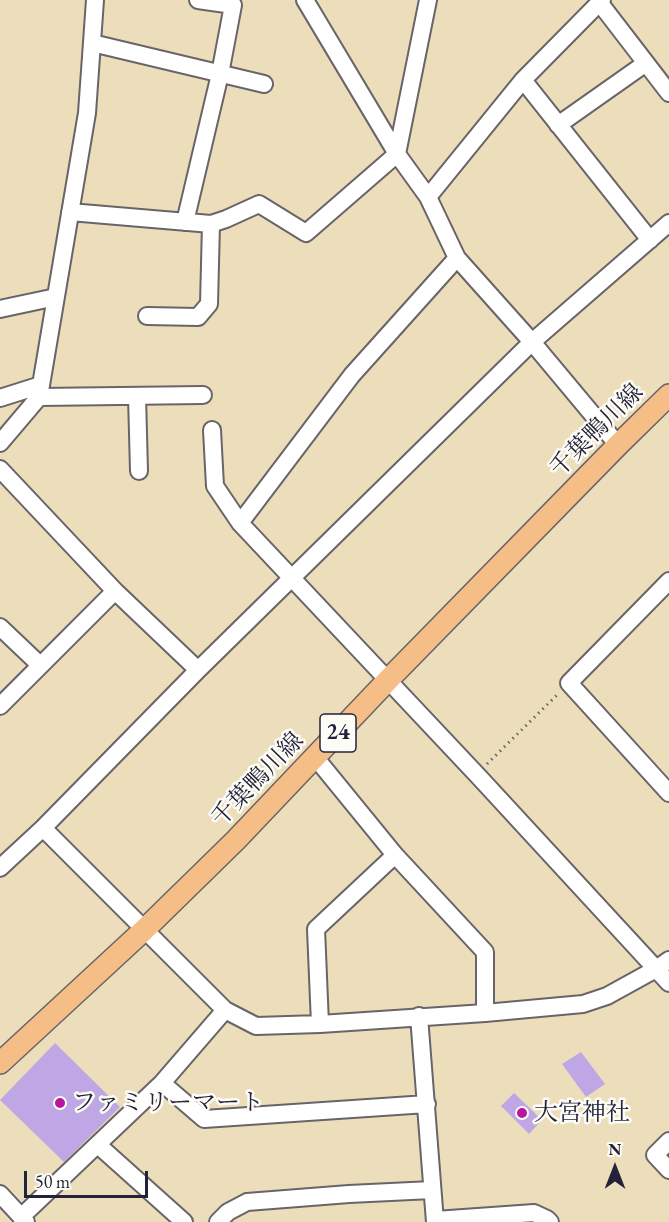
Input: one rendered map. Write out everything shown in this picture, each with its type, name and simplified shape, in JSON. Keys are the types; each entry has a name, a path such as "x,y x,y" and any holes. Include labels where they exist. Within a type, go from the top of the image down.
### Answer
{"main road":[{"name":"千葉鴨川線","path":"0,1063 144,930 236,840 388,680 669,395"}],"street":[{"path":"0,443 40,391 87,113 95,0"},
{"path":"185,222 220,74 233,5 198,0"},
{"path":"305,0 397,154 428,197 457,258 532,342 618,445"},
{"path":"70,212 211,224 259,204 306,233 397,154 428,0"},
{"path":"428,197 523,80 601,1 669,93"},
{"path":"92,43 264,84"},
{"path":"558,125 646,63"},
{"path":"523,80 650,240"},
{"path":"0,868 532,342 669,223"},
{"path":"147,316 198,317 209,304 211,224"},
{"path":"240,524 352,375 457,258"},
{"path":"0,309 56,297"},
{"path":"0,398 40,391 137,396 202,395"},
{"path":"137,396 139,471"},
{"path":"212,430 215,486 240,524 477,774 663,965 669,983"},
{"path":"0,469 115,591 198,670"},
{"path":"666,590 569,684 669,793"},
{"path":"0,706 115,591"},
{"path":"0,627 40,665"},
{"path":"315,757 395,855 485,952 484,1013"},
{"path":"43,828 225,1010 256,1026 484,1013 583,1004 607,996 663,965"},
{"path":"320,1024 316,929 395,855"},
{"path":"0,1194 23,1219 162,1083 225,1010"},
{"path":"419,1016 435,1221 534,1213 550,1222"},
{"path":"162,1083 204,1119 427,1104"},
{"path":"669,1141 655,1155 669,1170"},
{"path":"98,1145 184,1222"},
{"path":"218,1222 228,1212 248,1202 432,1190"}],"path":[{"path":"477,774 569,684"}],"building":[{"name":"ファミリーマート","path":"55,1043 120,1107 64,1162 0,1100"},
{"path":"581,1052 605,1084 586,1097 562,1064"},
{"name":"大宮神社","path":"514,1093 542,1120 529,1134 501,1106"}],"place":[{"name":"ファミリーマート","path":"60,1103"},
{"name":"大宮神社","path":"522,1113"}]}
